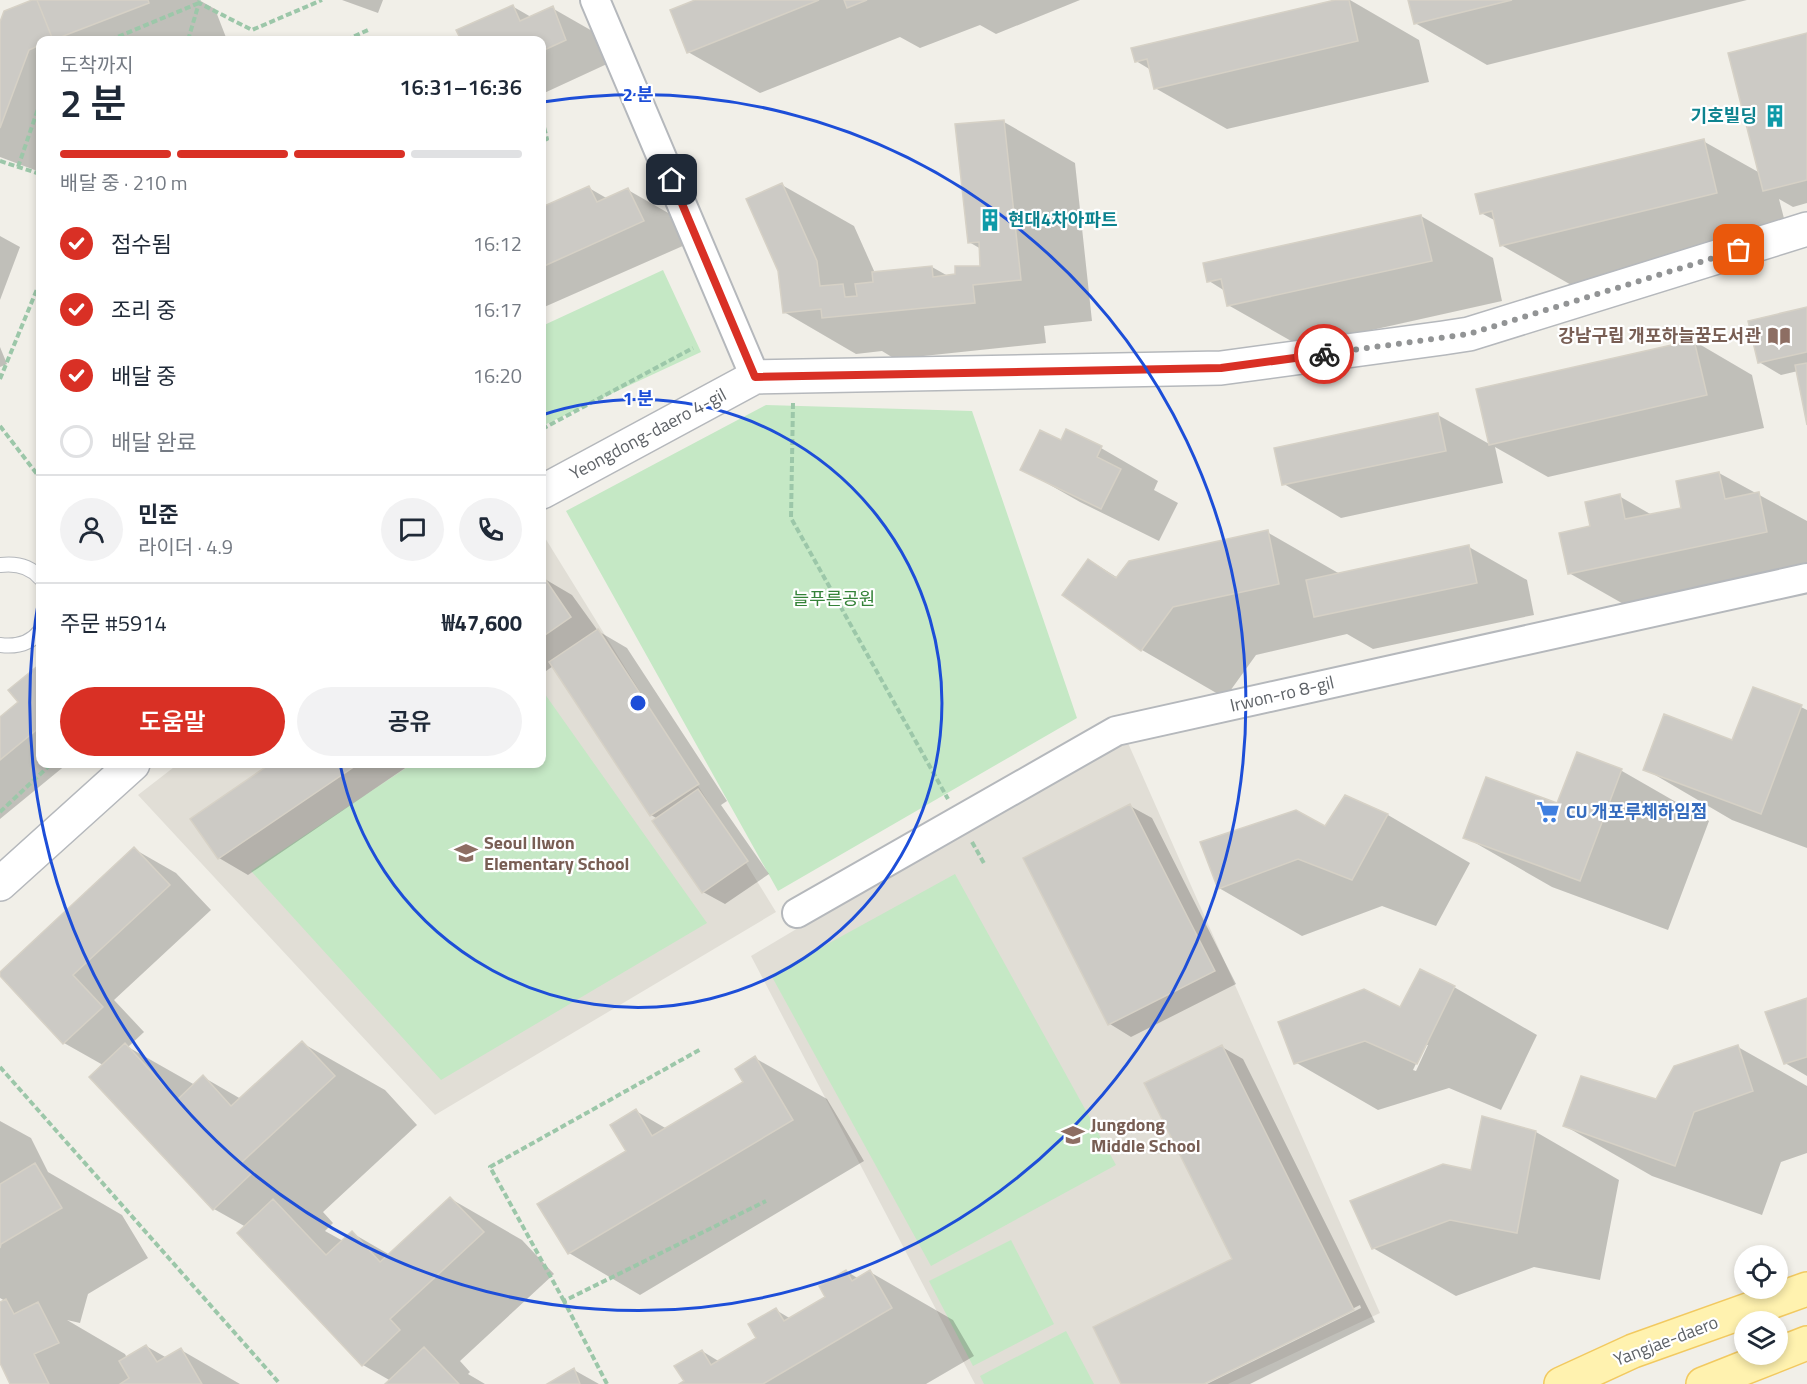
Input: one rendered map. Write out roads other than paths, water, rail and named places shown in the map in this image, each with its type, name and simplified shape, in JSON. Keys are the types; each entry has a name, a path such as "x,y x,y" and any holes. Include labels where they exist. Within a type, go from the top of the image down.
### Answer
{"main road":[{"name":"Yangjae-daero","path":"1561,1384 1633,1351 1807,1289"},
{"path":"1703,1384 1807,1343"}],"street":[{"path":"599,1 755,377 1221,368 1443,338 1469,334 1807,229"},
{"name":"Yeongdong-daero 4-gil","path":"546,490 755,377"},
{"name":"Irwon-ro 8-gil","path":"797,913 1116,731 1807,578"},
{"path":"0,884 129,768"}],"lane":[{"path":"0,565 11,564 25,567 36,575"},
{"path":"0,645 14,646 36,637"}],"place":[{"name":"기호빌딩","path":"1775,116"},
{"name":"현대4차아파트","path":"990,220"},
{"name":"강남구립 개포하늘꿈도서관","path":"1779,336"},
{"name":"CU 개포루체하임점","path":"1548,812"},
{"name":"Seoul Ilwon Elementary School","path":"466,853"},
{"name":"Jungdong Middle School","path":"1073,1135"}],"park label":[{"name":"늘푸른공원","path":"834,599"}]}
